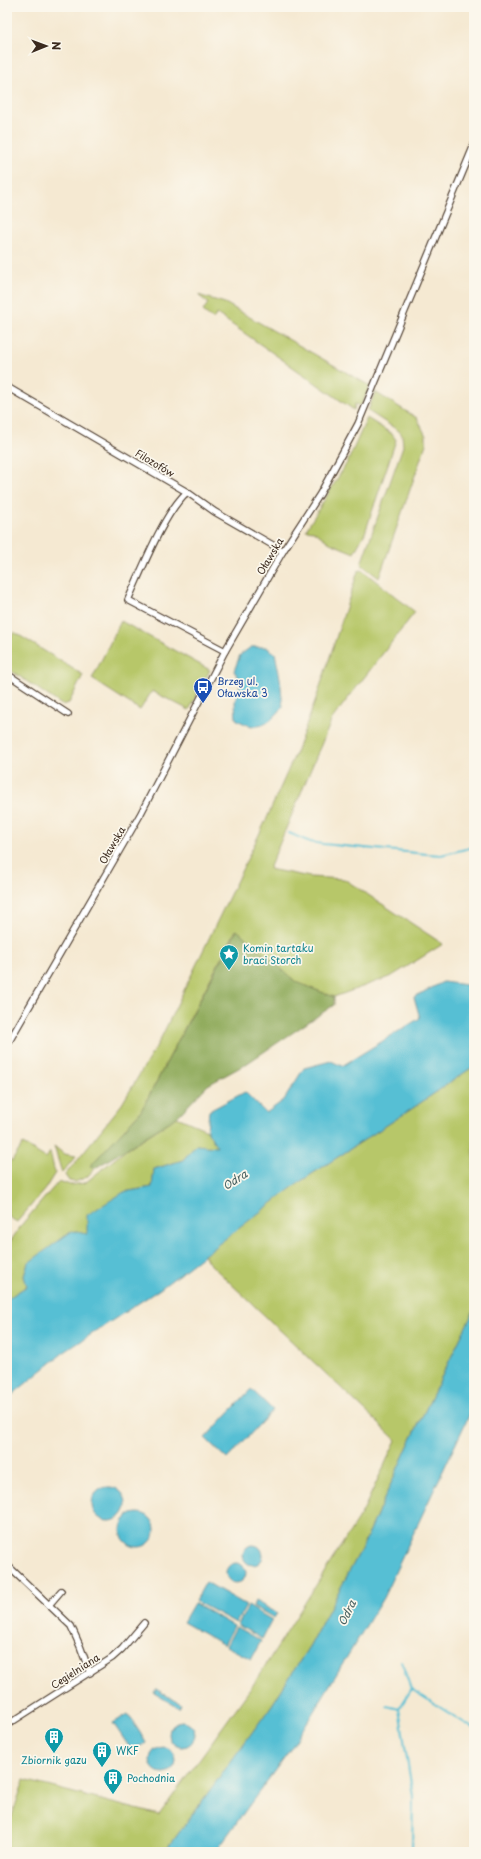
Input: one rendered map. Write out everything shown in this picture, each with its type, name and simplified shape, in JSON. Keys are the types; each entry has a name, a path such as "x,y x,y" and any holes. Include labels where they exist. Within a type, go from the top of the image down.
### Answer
{"street":[{"name":"Oławska","path":"7,1045 140,815 225,651 283,551 320,494 358,424 474,145"},
{"name":"Filozofów","path":"7,387 187,492 215,512 283,551"},
{"path":"187,492 180,499 154,543 128,600 225,651"},
{"path":"7,674 68,714"},
{"path":"7,1565 71,1626 90,1673"},
{"path":"49,1605 61,1591"},
{"name":"Cegielniana","path":"7,1725 116,1655 144,1623"}],"green space":[{"path":"198,295 225,303 370,386 361,406 355,404 354,410 217,314 213,319 203,311 208,303"},
{"path":"375,392 417,418 426,436 426,444 379,578 361,564 403,446 402,435 399,431 368,411"},
{"path":"367,418 392,434 396,440 365,533 354,553 330,543 314,531 306,530 348,461"},
{"path":"362,570 415,612 332,719 269,869 310,877 344,879 443,944 392,976 334,997 296,982 236,930 141,1111 91,1166 94,1169 87,1177 75,1182 69,1181 65,1175 122,1104 160,1040 267,818 297,750 318,693 358,571"},
{"path":"121,621 210,670 189,710 152,691 140,710 92,679"},
{"path":"14,632 83,675 69,703 62,705 7,668 7,644"},
{"path":"237,930 296,982 334,997 334,1005 246,1064 208,1085 177,1117 94,1169 90,1166 141,1111"},
{"path":"474,1066 474,1310 407,1448 363,1546 310,1645 272,1705 165,1852 7,1852 7,1831 24,1780 159,1815 253,1685 363,1511 396,1440 208,1262 204,1254 298,1183 410,1110"},
{"path":"177,1117 207,1130 218,1148 196,1145 183,1160 154,1169 152,1187 124,1192 88,1234 28,1263 24,1276 27,1286 7,1299 7,1246 23,1223 59,1181 70,1185 85,1183 127,1149"},
{"path":"23,1144 46,1158 50,1152 55,1173 45,1189 17,1222 7,1216 7,1158 12,1161"},
{"path":"54,1146 64,1154 76,1156 62,1173"}],"water":[{"path":"251,647 266,647 275,653 280,678 283,707 267,722 257,726 251,726 236,719 235,702 241,682 234,671 240,655"},
{"name":"Odra","path":"443,982 474,986 474,1066 410,1110 298,1183 160,1289 63,1353 7,1399 7,1299 27,1286 24,1276 28,1263 72,1231 87,1234 87,1215 124,1192 152,1187 154,1169 183,1160 196,1145 217,1147 207,1130 209,1111 245,1092 266,1113 284,1100 304,1068 331,1061 342,1066 420,1018 414,997"},
{"name":"Odra","path":"474,1310 474,1405 383,1598 292,1747 215,1852 165,1852 272,1705 310,1645 363,1546 407,1448"},
{"path":"251,1389 273,1410 227,1459 205,1438"},
{"path":"109,1487 115,1488 121,1492 125,1498 125,1510 121,1516 115,1520 109,1521 103,1520 97,1516 93,1510 92,1504 93,1498 97,1492 103,1488"},
{"path":"141,1513 150,1518 154,1523 154,1537 150,1542 145,1546 135,1547 131,1546 122,1537 121,1527 122,1523 131,1514"},
{"path":"249,1545 257,1545 263,1551 263,1559 257,1565 249,1565 243,1559 243,1551"},
{"path":"232,1563 240,1563 246,1569 246,1577 240,1583 232,1583 226,1577 226,1569"},
{"path":"206,1582 246,1605 236,1623 195,1601"},
{"path":"255,1601 277,1613 274,1618 253,1606"},
{"path":"194,1603 234,1626 224,1645 183,1622"},
{"path":"248,1606 272,1620 262,1639 238,1625"},
{"path":"236,1627 261,1641 251,1659 226,1646"},
{"path":"156,1689 181,1704 179,1708 154,1693"},
{"path":"128,1714 146,1742 132,1751 113,1723"},
{"path":"182,1721 191,1725 195,1734 191,1743 182,1747 173,1743 169,1734 173,1725"},
{"path":"163,1747 172,1751 176,1760 172,1769 163,1773 154,1769 150,1760 154,1751"}],"waterway":[{"path":"289,833 310,842 323,844 427,854 441,855 474,847"},
{"path":"401,1661 411,1689 474,1729"},
{"path":"399,1709 411,1690"},
{"path":"387,1706 399,1709 413,1796 412,1852"}],"place":[{"name":"Brzeg ul. Oławska 3","path":"203,704"},
{"name":"Komin tartaku braci Storch","path":"229,971"},
{"name":"Zbiornik gazu","path":"54,1754"},
{"name":"WKF","path":"102,1768"},
{"name":"Pochodnia","path":"113,1795"}]}
